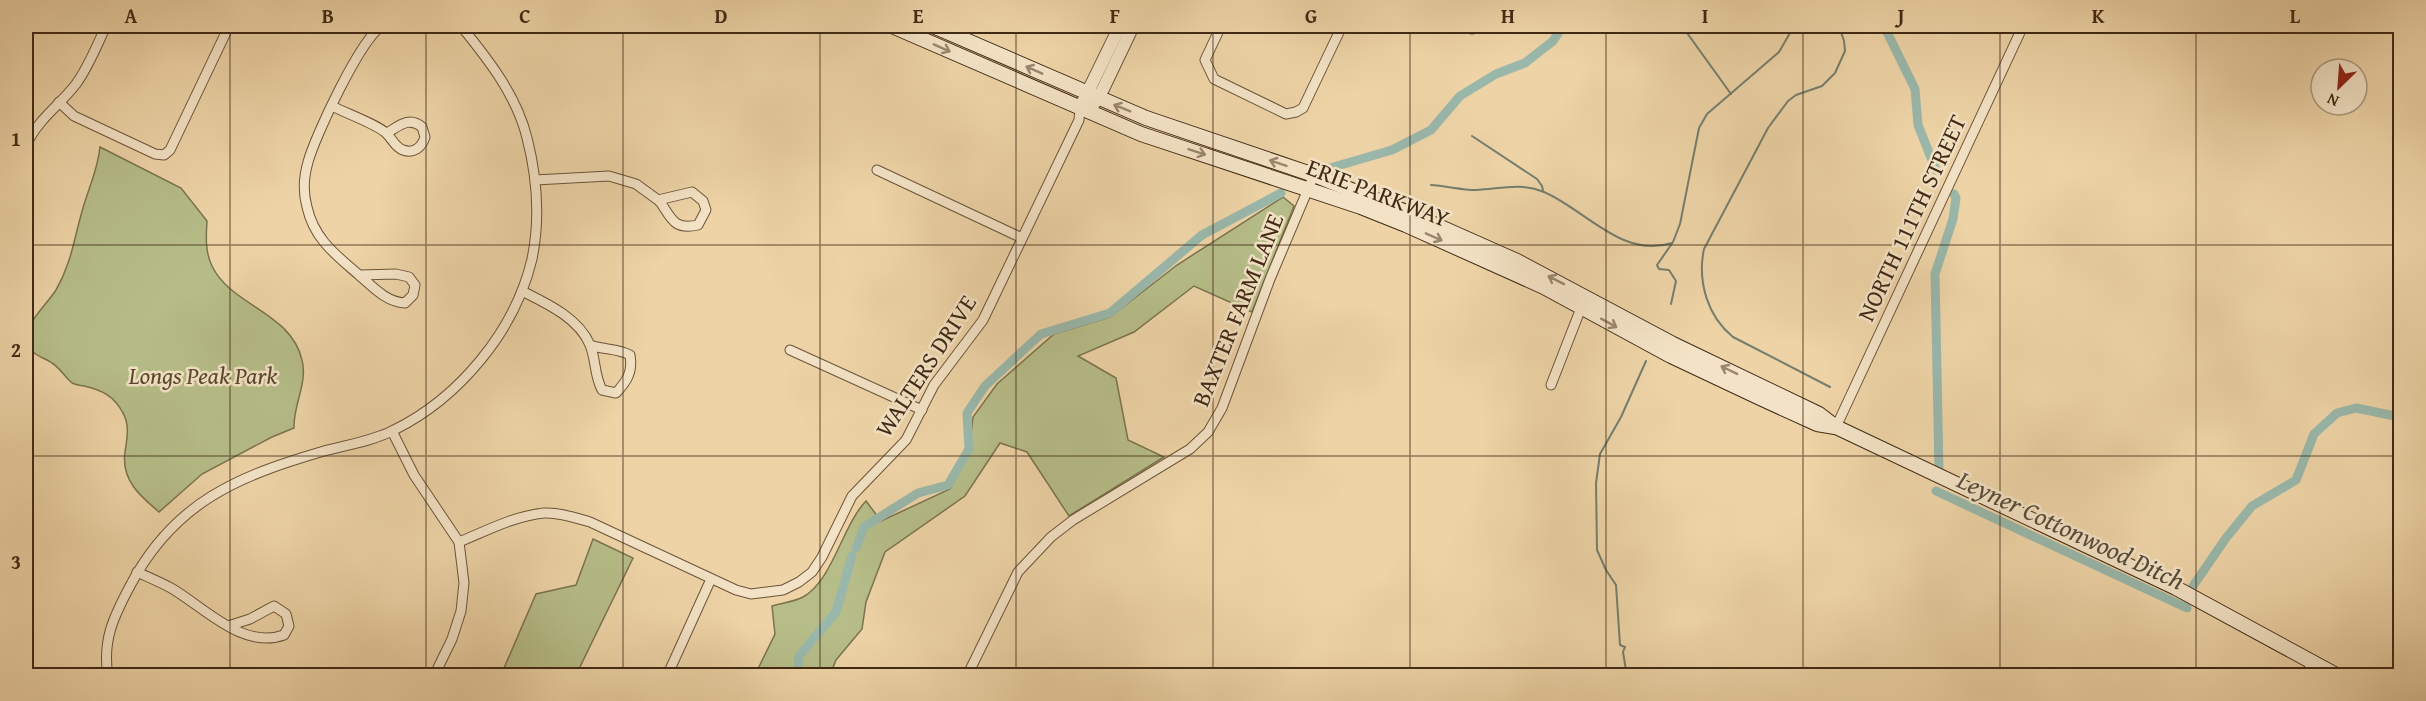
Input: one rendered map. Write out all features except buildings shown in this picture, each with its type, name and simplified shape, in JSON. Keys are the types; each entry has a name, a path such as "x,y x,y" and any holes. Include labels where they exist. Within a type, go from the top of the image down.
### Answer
{"main road":[{"name":"ERIE PARKWAY","path":"892,26 1083,113 1361,207 1426,234 1512,272 1671,356 1817,424 1836,427"},
{"name":"ERIE PARKWAY","path":"933,26 1146,118 1314,175 1411,214 1517,261 1673,344 1819,414 1836,427 2176,588 2338,675"}],"street":[{"path":"26,146 35,129 75,84 88,64 106,26"},
{"path":"58,102 74,116 155,154 164,155 170,150 229,26"},
{"path":"360,275 396,274 409,277 415,285 413,295 405,303 395,302 382,295 327,248 315,228 307,207 305,177 309,160 352,64 365,43 382,26"},
{"path":"108,675 106,644 115,613 137,572 172,526 197,505 241,479 300,458 393,431 434,405 481,362 522,291 532,259 536,225 535,180 527,136 517,111 491,63 461,26"},
{"path":"1092,95 1120,26"},
{"path":"1083,113 1133,26"},
{"path":"1221,26 1205,60 1214,79 1286,114 1303,108 1342,26"},
{"name":"NORTH 111TH STREET","path":"1836,427 2023,26"},
{"path":"332,106 387,133"},
{"name":"WALTERS DRIVE","path":"459,542 515,519 546,513 590,522 736,590 751,594 783,590 799,582 812,572 822,558 852,496 906,440 934,385 983,320 1083,113"},
{"path":"877,170 1022,238"},
{"name":"BAXTER FARM LANE","path":"967,675 1018,572 1052,537 1073,520 1191,448 1208,432 1222,408 1270,279 1314,175"},
{"path":"535,180 609,176 636,184 658,200 674,223 685,228 698,225 706,210 703,201 692,192 658,200"},
{"path":"522,291 558,309 581,331 590,345 596,378 602,390 616,393 626,382 632,368 630,355 619,349 600,349 590,345"},
{"path":"1551,384 1581,308"},
{"path":"790,350 922,410"},
{"path":"393,431 414,475 459,542 464,583 461,611 452,639 434,675"},
{"path":"137,572 172,588 228,626 252,636 272,639 284,634 289,626 286,614 274,606 250,619 228,626"},
{"path":"667,675 711,579"},
{"path":"2306,675 2312,662"}],"green space":[{"name":"Longs Peak Park","path":"100,147 181,188 207,221 208,255 221,280 286,331 296,344 302,360 302,386 294,428 202,474 159,512 145,500 129,479 125,462 127,427 119,407 102,392 72,383 55,365 34,353 27,341 30,325 56,290 66,270"},
{"path":"1283,197 1294,206 1252,312 1194,286 1134,332 1078,356 1116,378 1128,440 1164,457 1069,516 1027,452 1000,443 965,496 885,552 866,602 862,629 836,660 830,675 755,675 775,634 772,606 799,599 813,589 830,566 850,524 866,501 881,521 950,489 969,453 973,417 997,384 1054,334 1110,317 1177,265"},
{"path":"593,539 633,558 576,675 501,675 536,594 576,585"}],"waterway":[{"name":"Leyner Cottonwood Ditch","path":"1330,168 1392,150 1431,130 1460,96 1496,74 1525,63 1553,41 1563,26"},
{"path":"1682,26 1731,94"},
{"path":"1671,304 1676,281 1669,270 1659,269 1657,265 1673,242 1680,224 1699,128 1707,114 1779,52 1794,26"},
{"path":"1830,387 1733,337 1724,329 1706,298 1702,261 1704,249 1768,128 1788,101 1796,95 1822,86 1835,73 1845,51 1839,26"},
{"name":"Leyner Cottonwood Ditch","path":"1884,26 1915,89 1918,125 1936,170"},
{"path":"1472,136 1537,179 1543,191"},
{"path":"1431,185 1471,190 1527,187 1560,200 1621,239 1654,246 1672,243"},
{"name":"Leyner Cottonwood Ditch","path":"856,548 864,527 918,493 948,485 969,449 967,413 985,386 1041,334 1110,313 1202,235 1281,193"},
{"name":"Leyner Cottonwood Ditch","path":"1939,470 1935,274 1953,219 1956,198 1954,194"},
{"path":"1627,676 1623,652 1625,647 1620,645 1616,585 1597,550 1596,483 1600,454 1621,417 1646,361"},
{"name":"Leyner Cottonwood Ditch","path":"2193,586 2226,538 2252,506 2296,480 2314,434 2337,413 2356,408 2400,417"},
{"name":"Leyner Cottonwood Ditch","path":"1936,491 2187,608"},
{"name":"Leyner Cottonwood Ditch","path":"797,676 799,656 836,612 852,556"}]}
